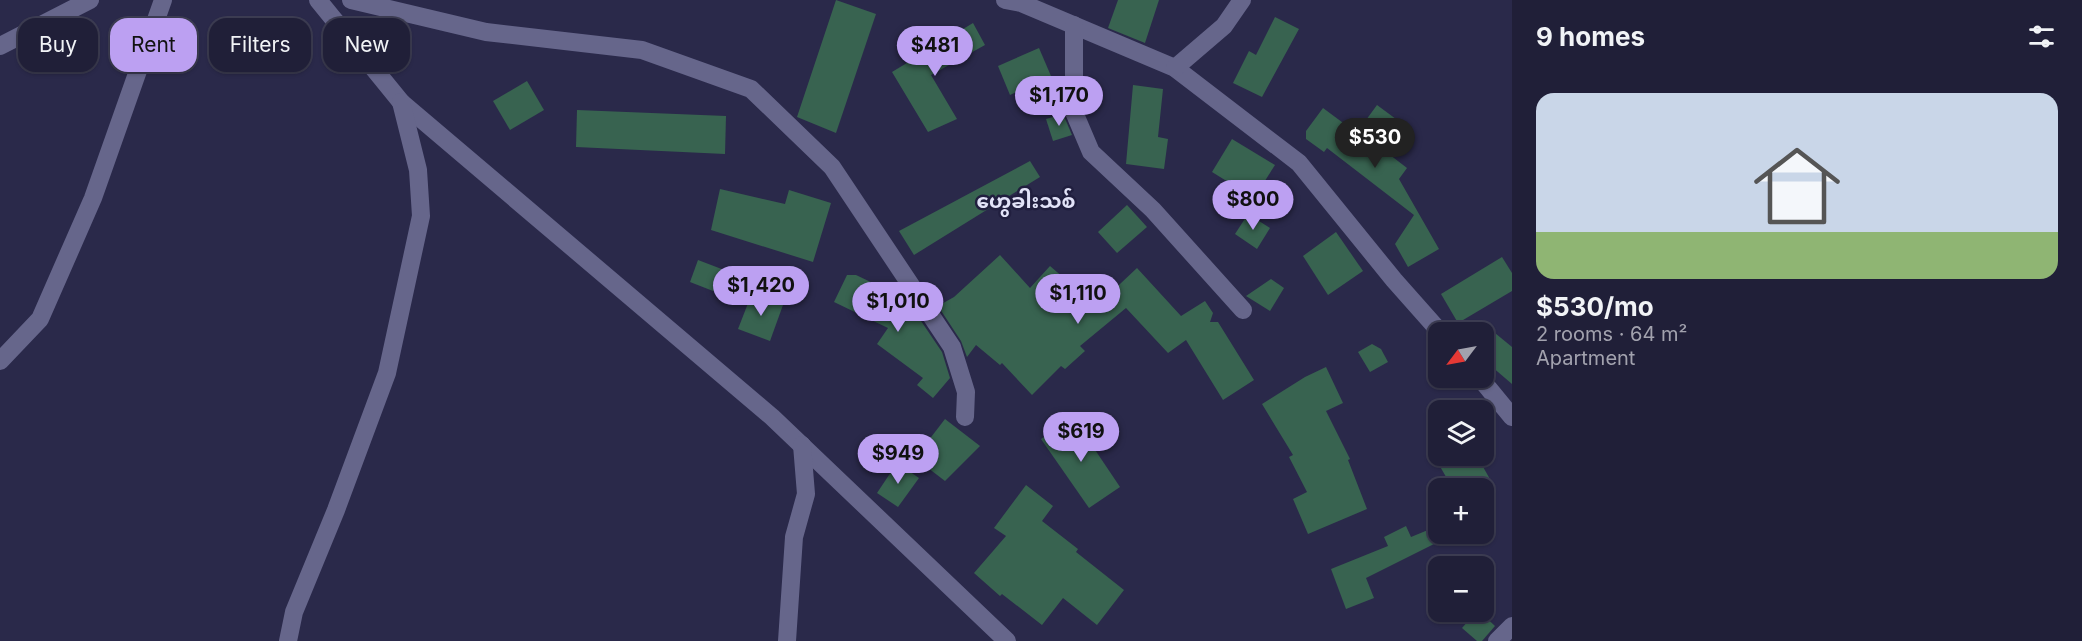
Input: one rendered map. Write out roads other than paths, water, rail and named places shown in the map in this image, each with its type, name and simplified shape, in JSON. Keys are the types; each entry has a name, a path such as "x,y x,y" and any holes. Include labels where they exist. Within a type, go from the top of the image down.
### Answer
{"street":[{"path":"0,46 90,0"},
{"path":"0,361 40,319 93,198 163,0"},
{"path":"318,0 401,102 772,417 1007,641"},
{"path":"351,0 486,32 642,50 751,88 832,167 952,347 966,392 965,417"},
{"path":"1005,0 1021,3 1175,68 1299,164 1431,322"},
{"path":"1175,68 1224,26 1242,0"},
{"path":"1074,26 1074,112 1091,152 1153,210 1243,310"},
{"path":"288,641 294,612 336,510 387,373 421,216 418,170 401,102"},
{"path":"1488,388 1512,417"},
{"path":"787,641 794,537 806,494 802,445"},
{"path":"1497,641 1512,626"}],"district":[{"name":"ဟွေခါးသစ်","path":"1026,201"}]}
